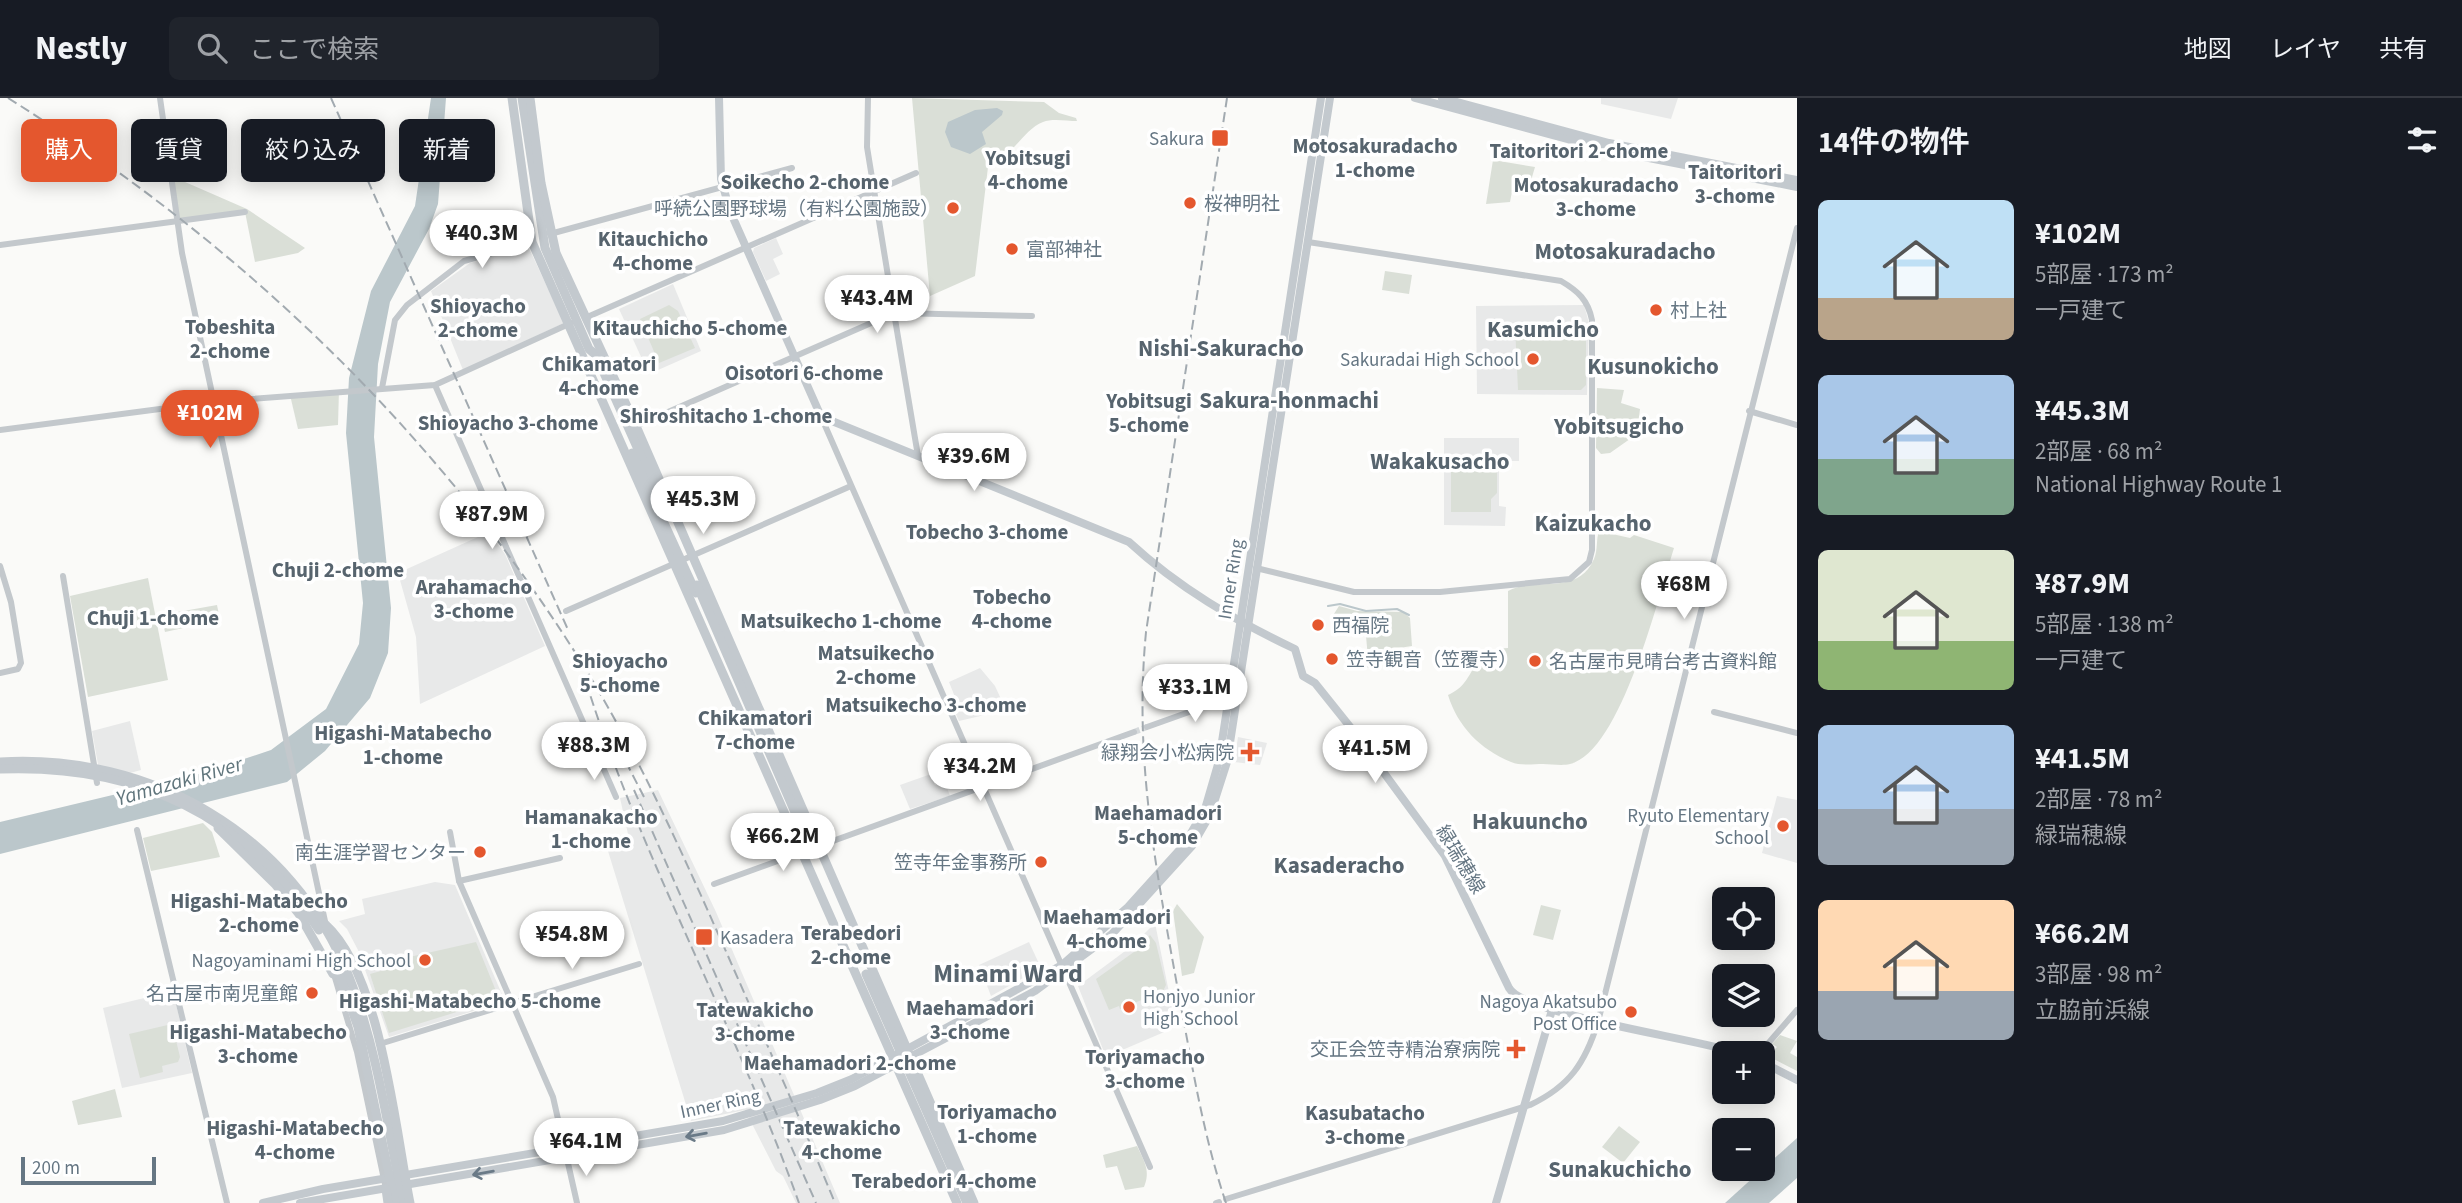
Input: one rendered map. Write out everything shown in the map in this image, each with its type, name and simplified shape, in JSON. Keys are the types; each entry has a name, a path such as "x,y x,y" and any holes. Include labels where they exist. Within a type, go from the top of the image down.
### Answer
{"highway":[{"path":"514,98 532,242 958,1203"},
{"path":"514,98 538,245 958,1203"},
{"path":"526,98 533,186 545,248 589,349 596,355"},
{"path":"526,98 550,234 974,1203"},
{"path":"526,98 543,220 557,264 967,1203"},
{"path":"615,420 703,609 734,681 742,713"},
{"path":"0,762 44,761 102,768 176,792 233,826 282,870 318,918 349,976 360,1009 403,1203"},
{"path":"0,769 49,768 125,780 171,797 208,817 250,848 282,879 305,908 332,954 358,1027 396,1203"},
{"path":"208,817 275,884 299,914 333,974"},
{"path":"318,918 333,931 350,957 370,1009 410,1203"},
{"path":"385,1185 388,1203"}],"main road":[{"path":"719,98 719,151 723,187 746,247 823,421"},
{"name":"Inner Ring","path":"263,1203 406,1182 622,1143 766,1110 853,1083 1035,991 1132,915 1192,846 1210,815 1222,784 1232,696 1321,98"},
{"name":"Inner Ring","path":"1252,567 1330,98"},
{"path":"1415,98 1608,150 1797,187"},
{"path":"1442,98 1609,143 1797,180"},
{"name":"緑瑞穂線","path":"823,421 827,419 1129,542 1156,566 1243,624 1297,651 1303,676 1315,683 1445,856 1512,993 1522,1000 1598,1022 1712,1044"},
{"path":"1496,1203 1521,1108 1552,1010"},
{"path":"1775,1069 1797,1080"},
{"name":"Inner Ring","path":"300,1203 385,1185"}],"street":[{"path":"160,98 177,221 213,402 284,736 322,898 333,974 354,1042 385,1185"},
{"path":"868,98 867,146 918,456"},
{"path":"550,234 792,168"},
{"path":"0,430 213,402 341,390 435,385 916,173"},
{"path":"0,245 245,212"},
{"path":"1220,1201 1521,1108 1558,1090 1575,1074 1589,1049 1598,1022 1797,228"},
{"path":"381,389 395,320 407,304 464,261 532,242"},
{"path":"1252,567 1354,592 1440,592 1570,579 1589,562 1592,550 1592,320 1588,307 1577,290 1561,281 1308,242"},
{"path":"636,426 894,313 1032,316"},
{"path":"435,385 616,797"},
{"path":"1749,411 1797,425"},
{"path":"823,421 1150,1167"},
{"path":"566,611 851,486"},
{"path":"0,566 12,602 21,663 18,669 0,673"},
{"path":"63,576 97,783"},
{"path":"1147,727 1232,696"},
{"path":"1714,712 1797,733"},
{"path":"714,884 1134,732"},
{"path":"137,830 227,1203"},
{"path":"450,832 459,881 553,1097 577,1203"},
{"path":"459,881 560,858"},
{"path":"383,1043 639,964"},
{"path":"1770,1041 1797,1010"}],"shaded area":[{"path":"912,98 1044,102 1059,113 1076,118 1077,121 1043,122 1005,156 988,167 975,276 930,296"},
{"path":"1601,98 1678,98 1671,119 1601,104"},
{"path":"1493,160 1535,167 1530,184 1514,181 1510,202 1486,204"},
{"path":"170,182 185,182 247,209 305,248 298,253 255,262 245,212 177,221"},
{"path":"776,238 783,254 773,259 780,274 766,281 753,252 754,248"},
{"path":"528,246 564,323 463,370 431,291 470,263"},
{"path":"1385,271 1412,275 1409,294 1382,290"},
{"path":"673,284 701,351 649,374 619,309"},
{"path":"669,305 678,311 695,348 659,363 640,319"},
{"name":"Sakuradai High School","path":"1584,305 1589,323 1587,395 1477,394 1476,306"},
{"path":"1586,323 1586,385 1581,390 1518,390 1515,326"},
{"path":"1597,388 1624,390 1621,403 1640,409 1637,434 1610,453 1601,454 1596,448"},
{"path":"339,390 338,425 298,429 290,395"},
{"path":"1444,438 1519,438 1519,461 1499,461 1499,506 1506,507 1505,526 1444,525"},
{"path":"1451,468 1497,469 1497,493 1491,499 1491,512 1451,512"},
{"path":"1599,531 1630,538 1634,535 1674,548 1636,669 1606,732 1588,753 1567,765 1511,762 1489,751 1472,736 1452,707 1448,695 1465,682 1486,654 1508,648 1508,591 1577,578 1587,571 1594,559"},
{"path":"489,532 505,554 545,646 420,704 416,637 398,573"},
{"path":"148,578 168,680 88,697 70,596"},
{"path":"217,605 220,620 165,632 161,615"},
{"path":"1339,606 1357,611 1404,612 1410,618 1412,646 1399,648 1397,665 1373,658 1370,668 1364,667 1368,658 1365,625 1360,620 1332,617"},
{"path":"980,668 995,686 1006,710 959,721 949,699 955,697 949,682"},
{"path":"130,721 141,770 101,781 92,731"},
{"name":"緑翔会小松病院","path":"1238,737 1267,743 1260,765 1234,762"},
{"path":"931,774 935,785 945,782 950,796 910,809 900,785"},
{"path":"658,790 716,912 840,1203 796,1203 783,1176 776,1171 745,1110 691,1121 604,838 628,834 620,798"},
{"name":"Ryuto Elementary School","path":"1777,796 1797,800 1797,863 1762,853"},
{"path":"203,823 212,832 220,857 151,871 143,838"},
{"name":"Nagoyaminami High School","path":"435,882 455,885 504,999 503,1002 389,1037 358,950 347,929 339,921 365,914 362,899"},
{"path":"1177,904 1204,937 1194,973 1182,976 1173,911"},
{"path":"1541,905 1561,910 1553,940 1533,935"},
{"name":"Honjyo Junior High School","path":"1155,923 1176,1027 1106,1057 1078,986 1132,946"},
{"path":"1150,935 1156,943 1166,985 1163,991 1120,1009 1119,1006 1109,1010 1096,979 1134,952"},
{"path":"476,942 496,991 492,1001 389,1033 370,974 406,964 405,958"},
{"path":"1029,942 1041,968 991,996 979,965"},
{"path":"173,991 192,1073 122,1088 103,1008"},
{"path":"172,1024 180,1057 178,1062 162,1066 163,1072 140,1078 129,1034"},
{"path":"1780,1035 1797,1041 1790,1053 1797,1057 1797,1071 1775,1060 1777,1047 1775,1041"},
{"path":"115,1089 122,1117 78,1125 72,1101"},
{"path":"1619,1126 1640,1142 1623,1163 1602,1147"},
{"path":"1137,1146 1146,1166 1146,1181 1144,1187 1125,1190 1117,1166 1106,1168 1103,1155"}],"water":[{"path":"431,98 446,98 444,119 428,119"},
{"path":"997,108 1003,111 1002,115 982,132 986,144 970,154 951,147 945,132 948,122 975,110"},
{"name":"Yamazaki River","path":"419,182 440,182 438,204 429,229 390,302 378,364 374,437 391,608 388,653 370,698 325,751 287,782 0,854 0,822 196,775 271,750 326,709 359,644 363,603 346,433 349,378 371,291 415,206"},
{"path":"1797,1138 1797,1178 1769,1203 1725,1203 1749,1181 1775,1181 1775,1158"}],"waterway":[{"path":"1328,606 1340,604 1366,611 1397,609 1409,615"}],"tunnel":[{"path":"1134,732 1147,727"}],"railway":[{"path":"8,98 93,154 175,215 254,280 328,348 399,421 465,498 526,580 583,665 624,735 678,845 835,1203"},
{"path":"331,98 569,632"},
{"path":"1226,1203 1198,1095 1154,853 1145,766 1143,678 1146,632 1227,98"},
{"path":"586,682 634,814 747,1072 799,1203"},
{"path":"612,735 644,797"},
{"path":"634,790 816,1203"}],"place":[{"name":"Sakura","path":"1220,138"},
{"name":"桜神明社","path":"1190,203"},
{"name":"呼続公園野球場（有料公園施設）","path":"953,208"},
{"name":"富部神社","path":"1012,249"},
{"name":"村上社","path":"1656,310"},
{"name":"Sakuradai High School","path":"1533,359"},
{"name":"西福院","path":"1318,625"},
{"name":"笠寺観音（笠覆寺）","path":"1332,659"},
{"name":"名古屋市見晴台考古資料館","path":"1535,661"},
{"name":"緑翔会小松病院","path":"1250,752"},
{"name":"Ryuto Elementary School","path":"1783,826"},
{"name":"南生涯学習センター","path":"480,852"},
{"name":"笠寺年金事務所","path":"1041,862"},
{"name":"Kasadera","path":"704,937"},
{"name":"Nagoyaminami High School","path":"425,960"},
{"name":"名古屋市南児童館","path":"312,993"},
{"name":"Honjyo Junior High School","path":"1129,1007"},
{"name":"Nagoya Akatsubo Post Office","path":"1631,1012"},
{"name":"交正会笠寺精治寮病院","path":"1516,1049"}],"district":[{"name":"Taitoritori 2-chome","path":"1579,151"},
{"name":"Motosakuradacho 1-chome","path":"1375,158"},
{"name":"Yobitsugi 4-chome","path":"1028,170"},
{"name":"Soikecho 2-chome","path":"805,182"},
{"name":"Taitoritori 3-chome","path":"1735,184"},
{"name":"Motosakuradacho 3-chome","path":"1596,197"},
{"name":"Kitauchicho 4-chome","path":"653,251"},
{"name":"Motosakuradacho","path":"1625,251"},
{"name":"Shioyacho 2-chome","path":"478,318"},
{"name":"Kitauchicho 5-chome","path":"690,328"},
{"name":"Kasumicho","path":"1543,329"},
{"name":"Tobeshita 2-chome","path":"230,339"},
{"name":"Nishi-Sakuracho","path":"1221,348"},
{"name":"Kusunokicho","path":"1653,366"},
{"name":"Oisotori 6-chome","path":"804,373"},
{"name":"Chikamatori 4-chome","path":"599,376"},
{"name":"Sakura-honmachi","path":"1289,400"},
{"name":"Yobitsugi 5-chome","path":"1149,413"},
{"name":"Shiroshitacho 1-chome","path":"726,416"},
{"name":"Shioyacho 3-chome","path":"508,423"},
{"name":"Yobitsugicho","path":"1619,426"},
{"name":"Wakakusacho","path":"1440,461"},
{"name":"Kaizukacho","path":"1593,523"},
{"name":"Tobecho 3-chome","path":"987,532"},
{"name":"Chuji 2-chome","path":"338,570"},
{"name":"Arahamacho 3-chome","path":"474,599"},
{"name":"Tobecho 4-chome","path":"1012,609"},
{"name":"Chuji 1-chome","path":"153,618"},
{"name":"Matsuikecho 1-chome","path":"841,621"},
{"name":"Matsuikecho 2-chome","path":"876,665"},
{"name":"Shioyacho 5-chome","path":"620,673"},
{"name":"Matsuikecho 3-chome","path":"926,705"},
{"name":"Chikamatori 7-chome","path":"755,730"},
{"name":"Higashi-Matabecho 1-chome","path":"403,745"},
{"name":"Hakuuncho","path":"1530,821"},
{"name":"Maehamadori 5-chome","path":"1158,825"},
{"name":"Hamanakacho 1-chome","path":"591,829"},
{"name":"Kasaderacho","path":"1339,865"},
{"name":"Higashi-Matabecho 2-chome","path":"259,913"},
{"name":"Maehamadori 4-chome","path":"1107,929"},
{"name":"Terabedori 2-chome","path":"851,945"},
{"name":"Minami Ward","path":"1008,973"},
{"name":"Higashi-Matabecho 5-chome","path":"470,1001"},
{"name":"Maehamadori 3-chome","path":"970,1020"},
{"name":"Tatewakicho 3-chome","path":"755,1022"},
{"name":"Higashi-Matabecho 3-chome","path":"258,1044"},
{"name":"Maehamadori 2-chome","path":"850,1063"},
{"name":"Toriyamacho 3-chome","path":"1145,1069"},
{"name":"Toriyamacho 1-chome","path":"997,1124"},
{"name":"Kasubatacho 3-chome","path":"1365,1125"},
{"name":"Higashi-Matabecho 4-chome","path":"295,1140"},
{"name":"Tatewakicho 4-chome","path":"842,1140"},
{"name":"Sunakuchicho","path":"1620,1169"},
{"name":"Terabedori 4-chome","path":"944,1181"}]}
